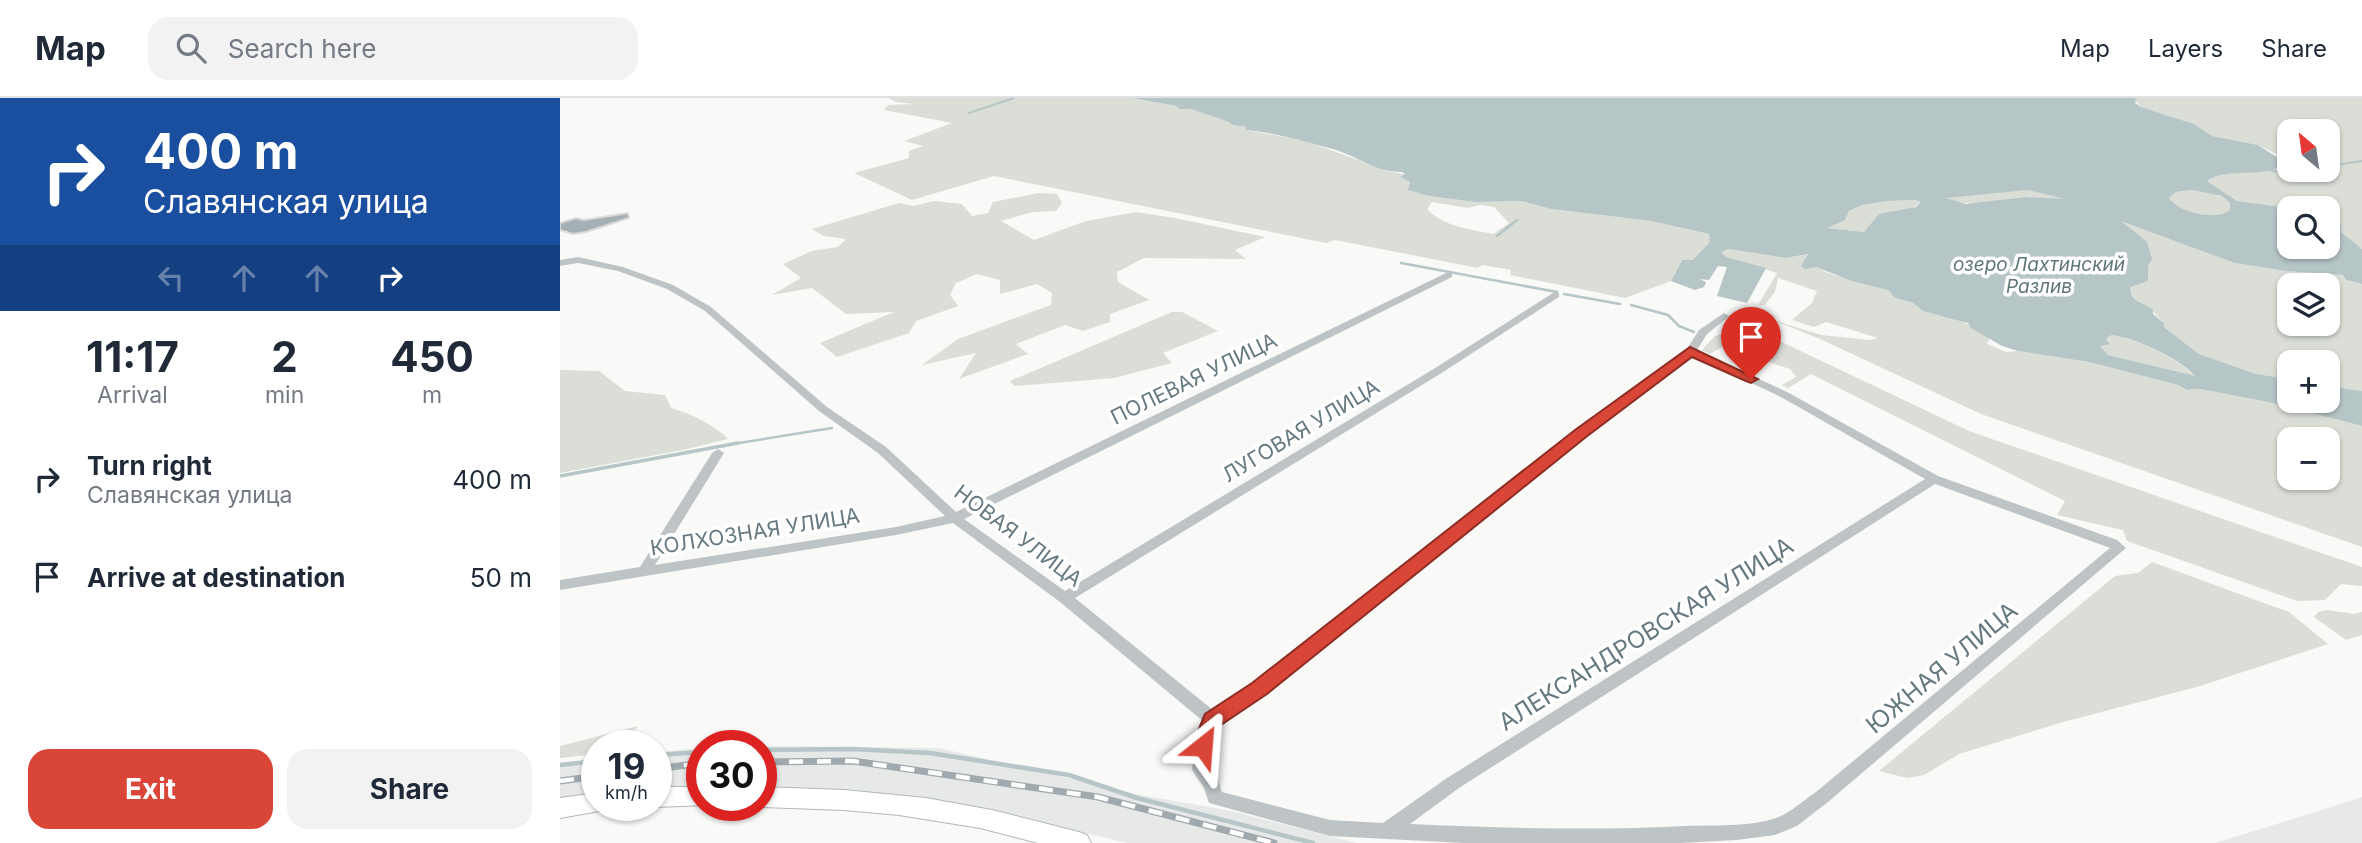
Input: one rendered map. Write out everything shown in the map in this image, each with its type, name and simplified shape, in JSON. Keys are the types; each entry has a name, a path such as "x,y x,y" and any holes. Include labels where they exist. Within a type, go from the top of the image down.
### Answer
{"main road":[{"path":"777,797 811,797 924,809 980,818 1079,843"},
{"path":"560,807 581,805"}],"street":[{"path":"560,263 578,260"},
{"name":"НОВАЯ УЛИЦА","path":"578,260 620,269 670,288 708,309 823,410 882,450 956,518 1065,598 1213,720"},
{"name":"ПОЛЕВАЯ УЛИЦА","path":"956,518 1449,275"},
{"name":"ЛУГОВАЯ УЛИЦА","path":"1065,598 1436,372 1556,295"},
{"path":"1724,316 1703,332 1690,351 1581,433 1259,689 1213,720 1203,746 1201,770 1212,785 1215,798 1330,828 1527,838 1636,837 1737,832 1775,827 1791,820"},
{"path":"1690,351 1785,395 1934,479"},
{"path":"644,572 718,453"},
{"name":"ЮЖНАЯ УЛИЦА","path":"1791,820 2003,648 2119,548 2112,543 1994,503 1934,479"},
{"name":"АЛЕКСАНДРОВСКАЯ УЛИЦА","path":"1386,831 1453,783 1934,479"},
{"name":"КОЛХОЗНАЯ УЛИЦА","path":"560,585 896,531 956,518"}],"shaded area":[{"path":"889,98 1132,98 1191,109 1232,125 1246,127 1247,130 1306,141 1391,172 1405,174 1401,177 1410,182 1410,186 1429,196 1475,202 1521,201 1551,209 1651,221 1709,234 1711,242 1693,260 1681,261 1671,281 1625,298 1510,275 1511,270 1482,265 1478,268 1335,240 1326,243 994,176 912,200 854,173 909,158 909,151 923,146 904,141 952,123 884,110 888,105 914,104 896,102","holes":["1432,202 1468,208 1480,205 1494,207 1509,223 1493,234 1449,224 1427,209"]},
{"path":"2133,98 2362,98 2362,249 2341,232 2340,196 2277,196 2277,206 2237,201 2207,181 2233,173 2277,168 2277,182 2340,182 2340,119 2277,119 2277,154 2258,145 2212,136 2194,124 2141,107"},
{"path":"2028,190 2066,199 2027,197 1964,203 1944,197"},
{"path":"2191,190 2222,196 2230,203 2230,210 2215,215 2198,214 2181,208 2169,198 2176,192"},
{"path":"1039,193 1057,194 1062,203 1056,211 1033,212 1001,221 1034,240 1086,221 1136,212 1265,237 1235,250 1246,259 1144,258 1117,272 1118,282 1149,300 1110,314 1110,322 1083,331 1065,325 1016,344 1028,354 959,379 976,353 922,365 958,339 1051,305 1052,293 1037,284 1000,294 1000,280 977,274 956,283 950,295 958,306 916,321 909,333 837,357 820,343 894,312 846,314 812,288 772,295 801,278 783,264 812,251 838,247 846,239 824,236 812,229 899,203 914,206 934,201 962,204 972,216 988,213 993,202"},
{"path":"1922,201 1879,221 1864,232 1827,228 1828,225 1845,220 1849,211 1862,205"},
{"path":"2126,220 2235,263 2314,273 2277,273 2277,336 2340,336 2340,275 2343,275 2346,280 2362,284 2362,391 2340,388 2340,350 2277,350 2277,377 2256,374 2199,354 2164,327 2164,323 2148,306 2140,305 2130,293 2120,221"},
{"path":"1729,249 1786,258 1809,254 1816,267 1828,273 1888,290 1895,298 1913,303 1923,311 1959,319 1990,338 1987,344 2006,352 2018,351 2089,362 2178,385 2187,390 2200,389 2277,404 2277,413 2311,413 2362,426 2362,547 1981,414 1820,339 1767,318 1821,335 1870,340 1878,338 1826,322 1814,327 1792,320 1812,303 1817,291 1778,278 1775,292 1765,305 1758,305 1777,273 1726,257 1720,252"},
{"path":"1172,312 1182,312 1218,331 1163,353 1172,363 1114,378 1015,386 1010,381"},
{"path":"1746,325 1969,431 2362,567 2362,586 2341,584 2325,600 2297,601 2127,541 2123,530 2057,515 2065,501 1811,374 1788,388 1782,385 1796,377 1790,369 1768,362 1751,369 1742,369 1763,360 1727,344 1710,354 1702,350 1715,336"},
{"path":"2111,334 2156,350 2196,377 2108,355 2100,346 2110,343 2106,339"},
{"path":"560,370 599,371 625,391 665,395 671,408 702,420 728,439 560,473"},
{"path":"2152,562 2289,612 2328,644 2197,687 2063,722 1959,754 1924,775 1907,778 1879,771 2115,576 2138,573"},
{"path":"2327,610 2354,614 2362,612 2362,635 2346,640 2314,617 2318,612"},
{"path":"581,741 581,756 560,758 560,746"},
{"path":"777,746 939,748 1141,795 1227,810 1357,843 1127,843 1016,816 906,797 777,791"},
{"path":"686,749 686,789 672,790 672,751"},
{"path":"581,762 581,799 560,802 560,766"},
{"path":"2362,797 2362,843 2215,843 2309,814"}],"water":[{"name":"озеро Лахтинский Разлив","path":"1132,98 2133,98 2137,99 2135,103 2141,107 2194,124 2212,136 2258,145 2277,157 2277,168 2225,174 2207,181 2237,201 2277,206 2277,259 2340,259 2341,225 2341,232 2362,249 2362,284 2346,280 2340,273 2285,271 2235,263 2121,221 2147,242 2152,259 2148,266 2148,281 2130,287 2132,296 2153,310 2153,314 2164,323 2164,327 2199,354 2256,374 2277,377 2277,404 2200,389 2187,390 2178,385 2089,362 2002,346 1971,328 1968,323 1923,311 1913,303 1895,298 1888,290 1852,281 1816,267 1805,269 1801,266 1808,254 1786,258 1729,249 1721,252 1726,257 1766,268 1747,303 1717,296 1727,267 1718,266 1709,280 1700,279 1706,282 1704,287 1695,290 1671,281 1682,260 1693,260 1710,242 1709,234 1651,221 1551,209 1521,201 1475,202 1429,196 1408,190 1410,182 1400,177 1405,174 1402,172 1376,167 1345,153 1315,144 1246,130 1246,127 1232,125 1191,109","holes":["2028,190 2065,199 2025,197 1966,204 1946,198","2191,190 2222,196 2230,203 2230,210 2216,215 2198,214 2181,208 2169,198 2176,192","1916,200 1921,202 1916,207 1879,214 1864,232 1827,228 1845,220 1849,211 1862,205","2111,335 2144,344 2169,356 2195,376 2108,355 2100,346 2110,344 2106,339"]},
{"name":"озеро Лахтинский Разлив","path":"2340,388 2362,391 2362,426 2311,413 2340,413"}],"building":[{"path":"628,213 629,218 586,232 573,234 560,230 560,223 576,218 584,220"}],"waterway":[{"path":"969,113 1014,98"},
{"path":"2340,164 2362,161"},
{"path":"2272,171 2277,172"},
{"path":"1497,236 1517,220"},
{"path":"1401,263 1557,292"},
{"path":"1564,294 1620,304"},
{"path":"1631,305 1668,315 1679,326 1694,332"},
{"path":"729,445 832,428"},
{"path":"729,445 738,443"},
{"path":"560,476 729,445"},
{"path":"777,750 852,749 930,753 1069,775 1137,798 1313,843"},
{"path":"672,754 686,753"},
{"path":"560,765 581,763"}],"railway":[{"path":"777,762 853,761 1098,797 1274,843"},
{"path":"672,767 686,765"},
{"path":"560,781 581,778"}],"route":[{"path":"1203,746 1213,720 1259,689 1581,433 1690,351 1751,379"}]}
